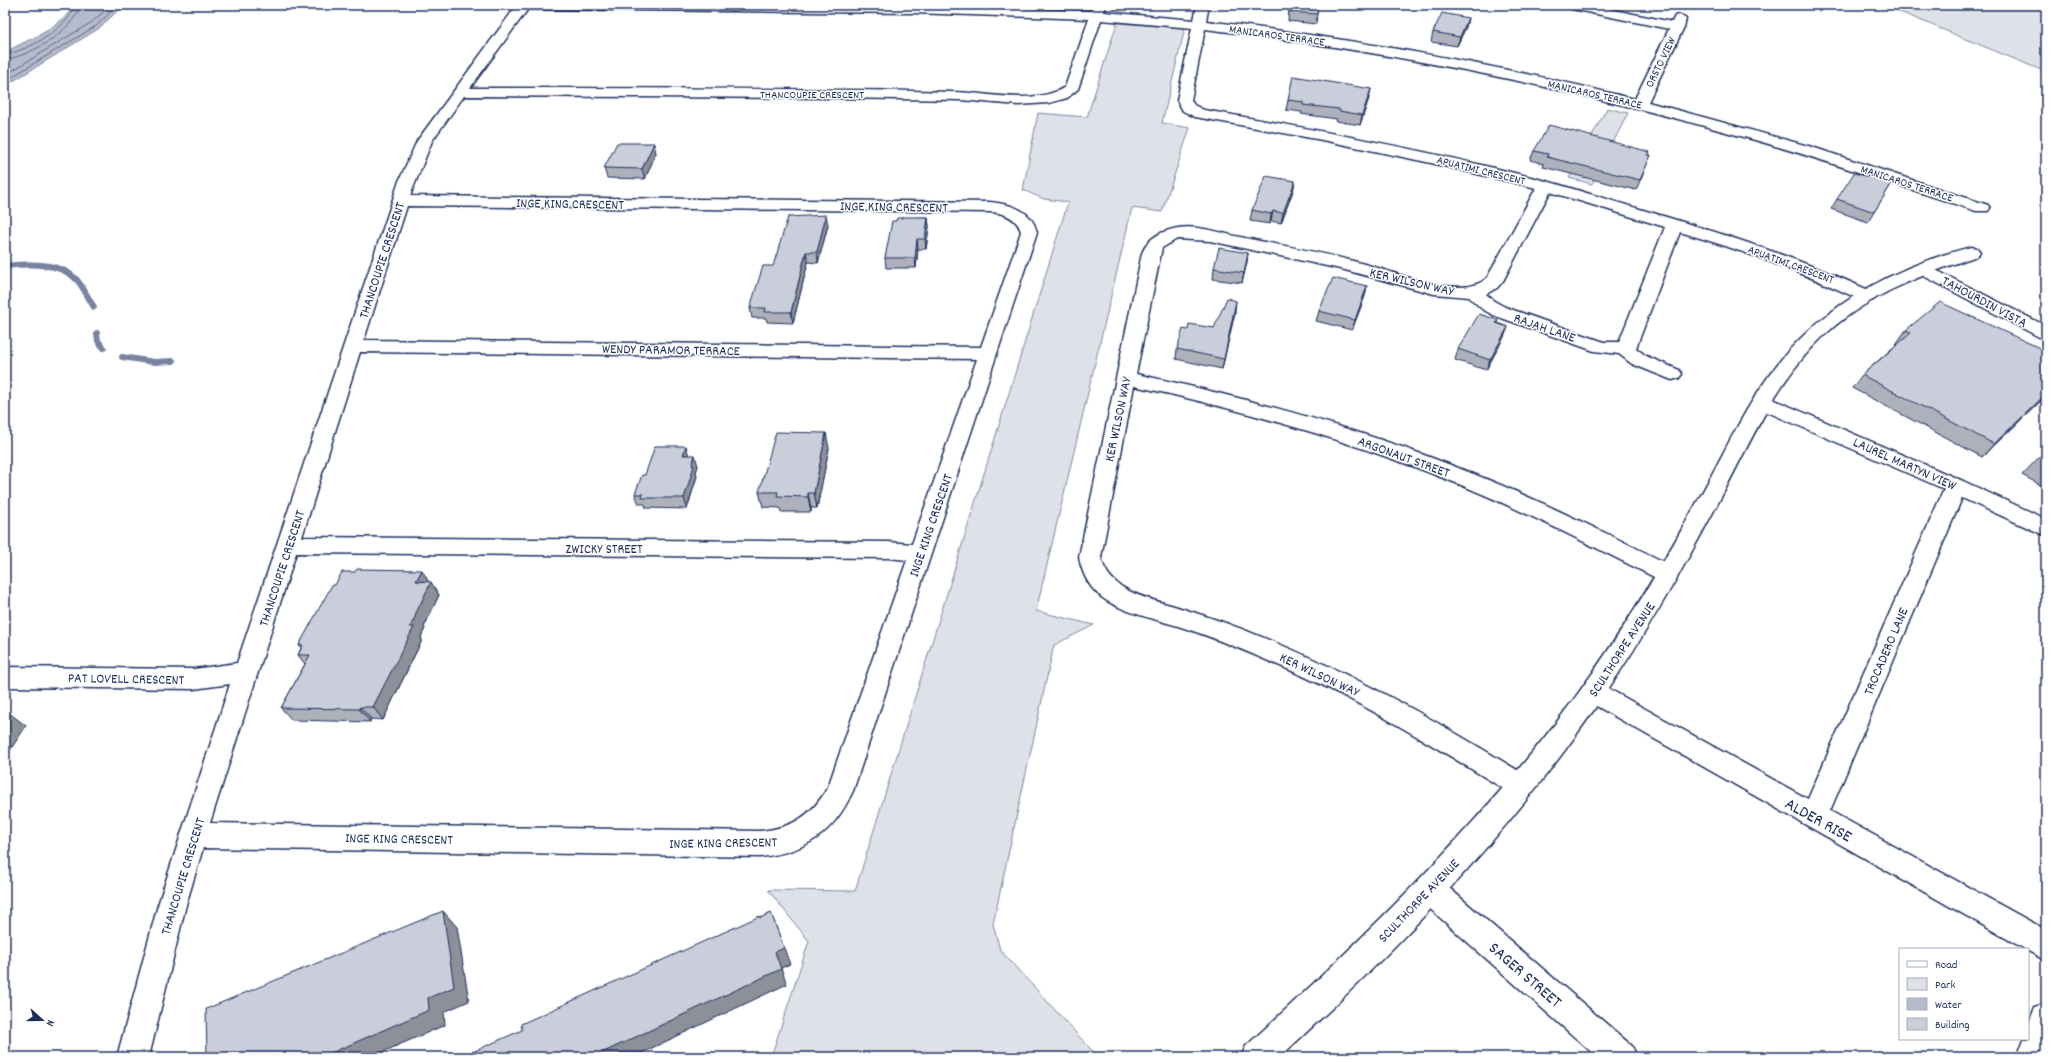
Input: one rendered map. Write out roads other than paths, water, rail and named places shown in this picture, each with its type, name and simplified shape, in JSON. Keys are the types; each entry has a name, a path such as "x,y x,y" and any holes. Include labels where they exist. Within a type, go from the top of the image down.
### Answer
{"street":[{"name":"MANICAROS TERRACE","path":"524,5 1098,10 1303,38 1411,55 1523,77 1640,104 1781,143 1870,170 1982,208"},
{"name":"THANCOUPIE CRESCENT","path":"132,1057 167,921 193,835 400,201 415,161 425,141 524,5"},
{"name":"APUATIMI CRESCENT","path":"1203,5 1184,98 1187,106 1197,113 1212,118 1322,135 1431,158 1545,186 1675,224 1817,272 1867,296"},
{"name":"ORSTO VIEW","path":"1572,5 1679,23 1640,104"},
{"name":"THANCOUPIE CRESCENT","path":"460,92 936,96 1041,101 1059,97 1071,89 1098,10"},
{"name":"KER WILSON WAY","path":"1521,786 1444,739 1360,692 1283,656 1206,626 1126,599 1113,592 1102,583 1091,564 1090,549 1153,247 1161,239 1175,234 1197,234 1281,250 1358,268 1445,291 1473,291 1486,287 1494,281 1545,186"},
{"name":"INGE KING CRESCENT","path":"193,835 234,837 288,836 760,844 786,840 815,825 828,812 835,802 1029,234 1025,221 1017,214 1004,209 990,207 400,201"},
{"path":"1672,374 1639,360 1623,348 1629,344 1675,224"},
{"name":"SCULTHORPE AVENUE","path":"1257,1057 1319,1001 1430,890 1521,786 1593,692 1621,651 1668,574 1776,380 1802,348 1821,329 1867,296 1924,269 1971,252"},
{"name":"TAHOURDIN VISTA","path":"1924,269 2046,333"},
{"name":"RAJAH LANE","path":"1473,291 1482,300 1499,311 1601,347 1612,349 1623,348"},
{"name":"WENDY PARAMOR TERRACE","path":"353,346 988,353"},
{"name":"ARGONAUT STREET","path":"1126,378 1228,400 1324,428 1439,468 1551,515 1668,574"},
{"name":"LAUREL MARTYN VIEW","path":"1763,402 1956,486 2046,528"},
{"name":"TROCADERO LANE","path":"1814,816 1956,486"},
{"name":"ZWICKY STREET","path":"288,544 888,550 921,553"},
{"name":"PAT LOVELL CRESCENT","path":"5,677 194,678 246,672"},
{"name":"ALDER RISE","path":"1593,692 2046,946"},
{"name":"SAGER STREET","path":"1430,890 1621,1057"},
{"path":"2033,1057 2046,1018"}],"water":[{"path":"75,5 124,5 98,29 5,86 5,52 45,32 63,19"}],"waterway":[{"path":"5,266 43,265 62,270 77,280 94,307"},
{"path":"97,333 98,341 104,348"},
{"path":"122,357 154,362 173,361"}]}
